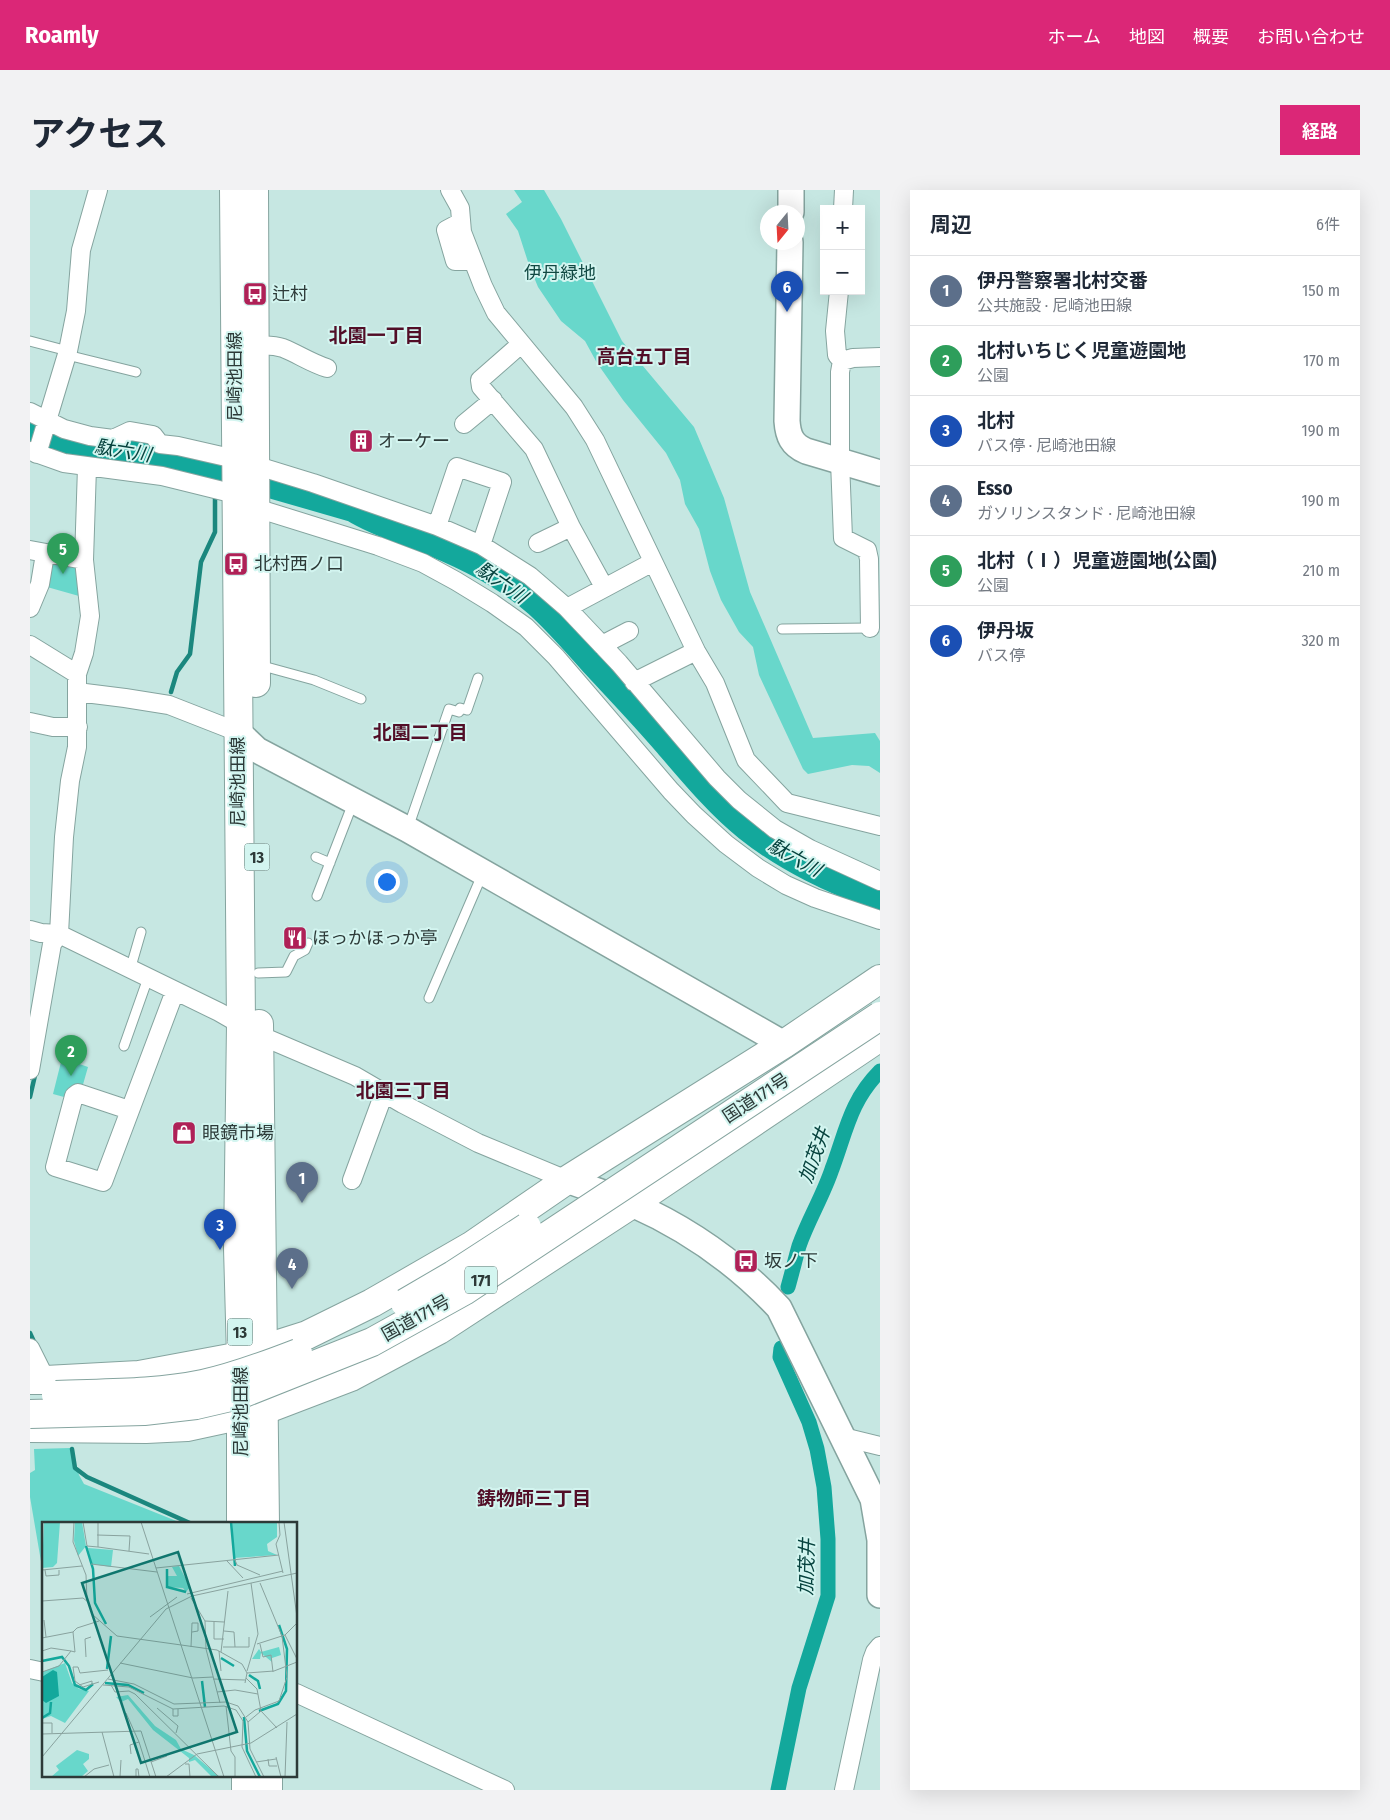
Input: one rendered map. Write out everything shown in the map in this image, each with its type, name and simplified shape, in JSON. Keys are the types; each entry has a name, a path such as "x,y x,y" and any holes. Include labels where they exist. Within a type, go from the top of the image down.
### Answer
{"main road":[{"name":"尼崎池田線","path":"234,190 246,501 250,1030 238,1248 252,1353 251,1414 241,1522"},
{"name":"尼崎池田線","path":"245,462 255,346 254,190"},
{"name":"尼崎池田線","path":"246,501 256,664 247,741 258,973 250,1030"},
{"name":"171","path":"34,1383 139,1375 252,1353 307,1335 372,1303 472,1246 567,1180 784,1044 880,979"},
{"name":"国道171号","path":"34,1383 146,1391 203,1384 273,1363 363,1326 452,1275 673,1133 880,996"},
{"name":"国道171号","path":"30,1414 144,1412 196,1404 238,1395 372,1342 464,1291 880,1016"},
{"name":"171","path":"30,1428 146,1429 187,1427 251,1414 351,1377 439,1330 632,1204 880,1037"},
{"name":"尼崎池田線","path":"251,1414 265,1522"}],"street":[{"path":"98,190 81,250 76,311 68,353 48,421 34,453 64,463 162,476 246,501 423,563 456,581 492,603 526,628 556,656 671,791 694,816 726,844 758,868 786,885 815,898 880,920"},
{"path":"450,190 460,208 462,232 496,313 574,407 595,440 696,651 715,683 746,760 787,803 880,826"},
{"path":"791,205 792,190"},
{"path":"844,190 844,205"},
{"path":"790,250 787,421 791,439 799,448 880,472"},
{"path":"839,295 836,331 837,355 842,361"},
{"path":"521,344 480,380 481,387 534,449 571,527 604,587"},
{"path":"255,346 268,345 282,348 311,363 327,368"},
{"path":"842,361 853,358 880,357"},
{"path":"842,361 840,372 840,461 843,538 867,550 869,559 870,628"},
{"path":"464,424 493,400"},
{"path":"30,412 64,429 90,436 113,439 130,431 153,435 160,444 178,446 245,462 348,494 437,526 480,545 530,576 567,608 634,682 716,778 739,800 775,829 833,860 880,881"},
{"path":"30,1070 52,944 59,934 64,837 70,782 77,747 77,674 84,653 90,616 84,560 87,467"},
{"path":"437,526 456,467 503,479 480,545"},
{"path":"538,543 571,527"},
{"path":"30,608 40,584 38,552 84,560"},
{"path":"567,608 653,562"},
{"path":"602,646 629,631"},
{"path":"30,646 77,674"},
{"path":"634,682 696,651"},
{"path":"77,692 168,705 247,741 484,872 784,1044"},
{"path":"30,722 54,727 78,727"},
{"path":"30,930 59,934 250,1030 355,1076 435,1122 567,1180 632,1204 670,1223 736,1267 779,1308 873,1499 880,1540 880,1595"},
{"path":"129,1110 78,1093 74,1096 55,1167 103,1182 175,991"},
{"path":"353,1170 384,1093"},
{"path":"30,1348 34,1383"},
{"path":"30,1432 68,1427"},
{"path":"843,1436 880,1446"},
{"path":"844,1790 872,1660 880,1646"},
{"path":"298,1694 505,1790"}],"lane":[{"path":"30,342 136,372"},
{"path":"782,629 870,628"},
{"path":"256,664 314,680 361,699"},
{"path":"407,829 449,709 459,712 460,708 467,710 478,678"},
{"path":"351,695 355,685"},
{"path":"317,896 354,800"},
{"path":"316,857 330,863"},
{"path":"429,998 484,872"},
{"path":"130,970 141,932"},
{"path":"258,973 286,972 294,956 305,950 308,943"},
{"path":"124,1046 148,978"}],"green space":[{"name":"伊丹緑地","path":"514,190 544,190 561,219 622,341 694,427 724,498 750,592 813,738 875,733 880,741 880,773 869,766 852,765 808,774 803,769 759,675 753,647 739,632 721,600 710,571 699,529 685,504 680,480 666,453 623,400 597,363 585,341 561,321 538,287 518,231 506,214 522,202"},
{"path":"46,560 82,563 86,598 40,585"},
{"path":"62,1058 88,1067 82,1088 73,1085 69,1096 65,1095 64,1097 53,1094"},
{"path":"70,1448 84,1484 179,1522 42,1522 42,1567 30,1497 30,1473 35,1470 34,1449"}],"waterway":[{"name":"駄六川","path":"30,430 57,440 201,463 225,472 353,509 377,522 450,551 496,574 524,593 552,618 725,809 747,828 794,860 845,885 880,899"},
{"path":"81,443 81,462"},
{"path":"215,467 215,484"},
{"path":"171,692 177,672 190,654 201,562 215,532 215,492"},
{"path":"30,1097 36,1071"},
{"name":"加茂井","path":"788,1287 799,1246 828,1179 855,1105 870,1082 880,1071"},
{"path":"30,1333 35,1344"},
{"name":"加茂井","path":"778,1790 799,1688 828,1596 828,1539 824,1487 817,1449 809,1422 780,1357 781,1348"},
{"path":"72,1449 75,1468 87,1477 188,1522"}],"place":[{"name":"辻村","path":"255,294"},
{"name":"伊丹坂","path":"787,312"},
{"name":"オーケー","path":"361,441"},
{"name":"北村西ノ口","path":"236,564"},
{"name":"北村（Ⅰ）児童遊園地(公園)","path":"63,574"},
{"name":"ほっかほっか亭","path":"295,938"},
{"name":"北村いちじく児童遊園地","path":"71,1076"},
{"name":"眼鏡市場","path":"184,1133"},
{"name":"伊丹警察署北村交番","path":"302,1203"},
{"name":"北村","path":"220,1250"},
{"name":"坂ノ下","path":"746,1261"},
{"name":"Esso","path":"292,1289"}],"district":[{"name":"北園一丁目","path":"376,335"},
{"name":"高台五丁目","path":"644,356"},
{"name":"北園二丁目","path":"420,732"},
{"name":"北園三丁目","path":"403,1090"},
{"name":"鋳物師三丁目","path":"534,1498"}]}
